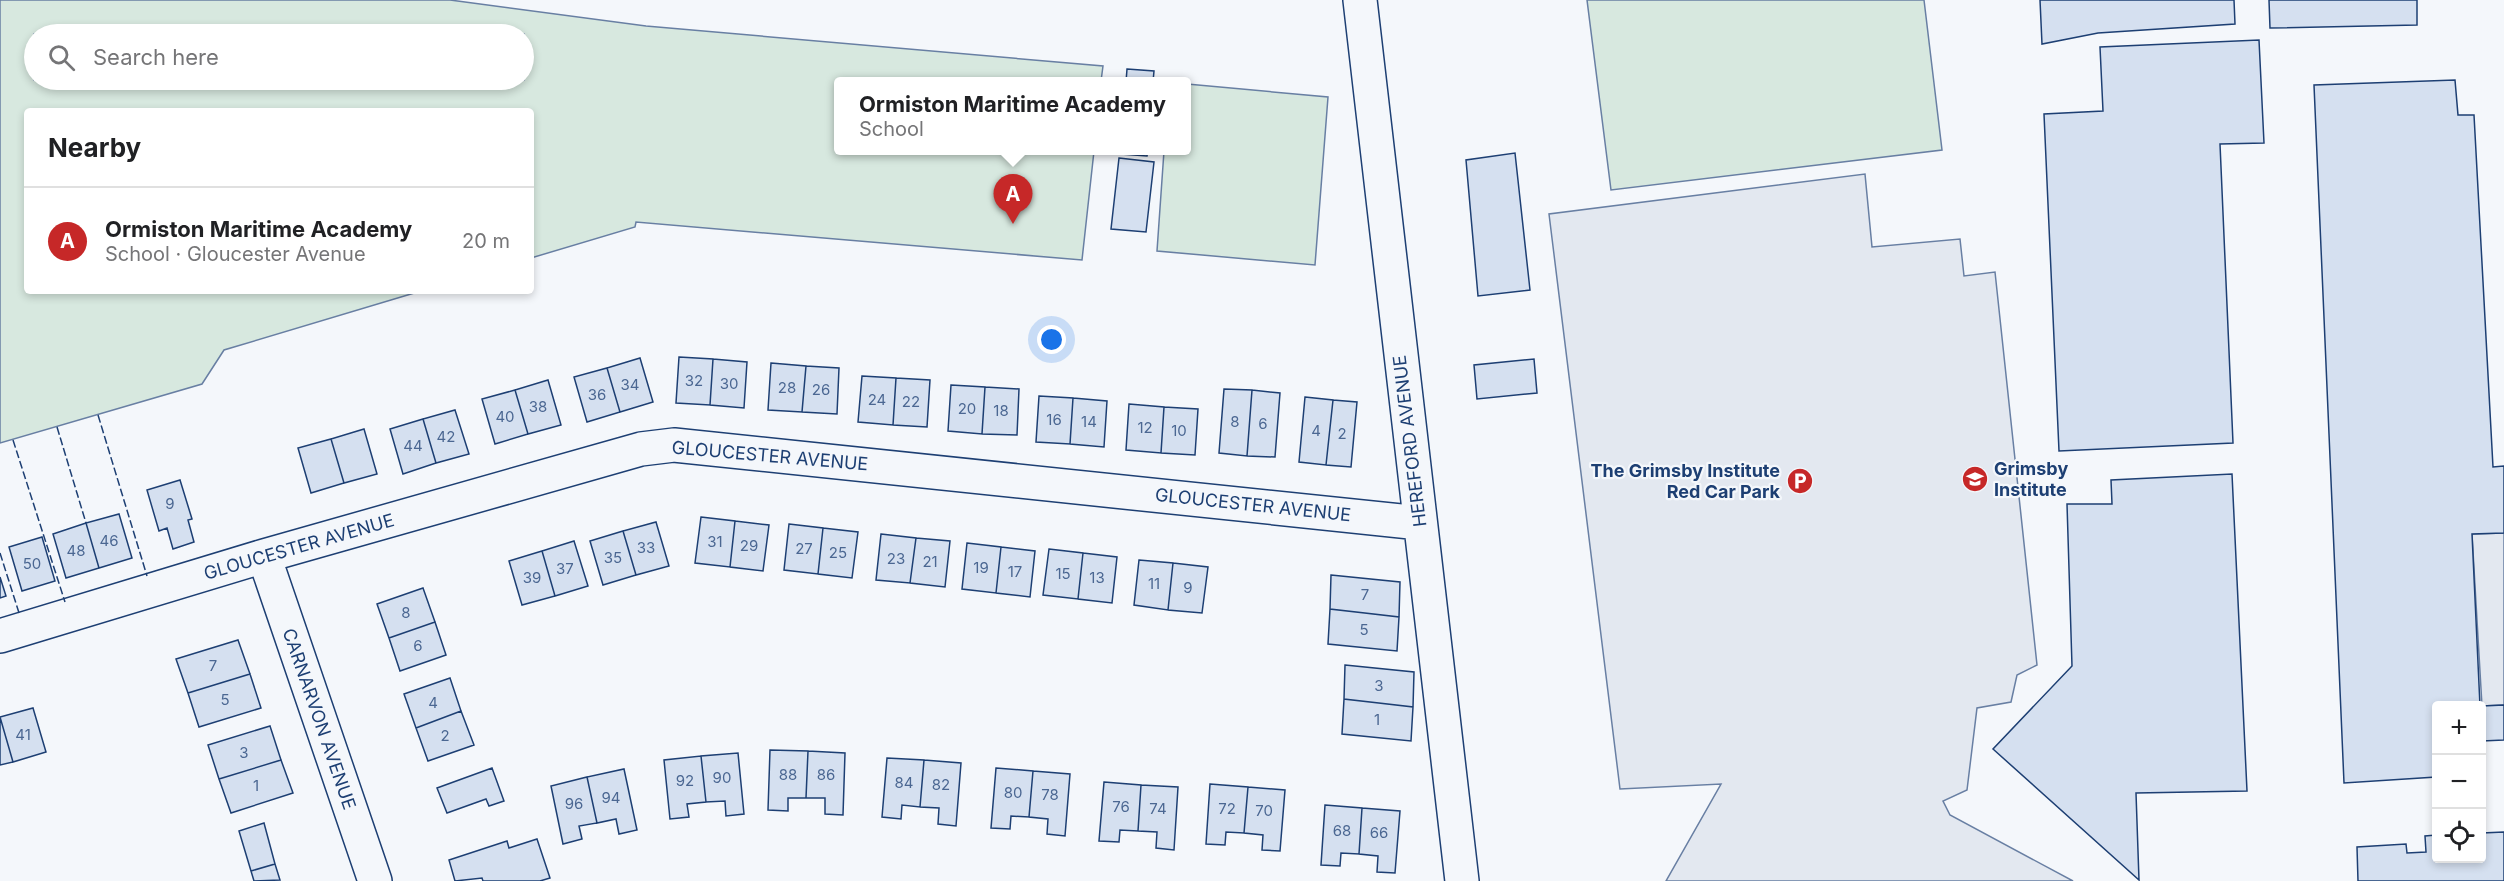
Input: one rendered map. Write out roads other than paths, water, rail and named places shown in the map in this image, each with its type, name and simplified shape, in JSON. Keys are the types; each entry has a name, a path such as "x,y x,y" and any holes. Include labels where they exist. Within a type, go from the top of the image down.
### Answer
{"street":[{"name":"HEREFORD AVENUE","path":"1360,0 1462,881"},
{"name":"GLOUCESTER AVENUE","path":"0,636 264,556 641,449 674,445 1420,523"},
{"name":"CARNARVON AVENUE","path":"264,556 375,881"}],"place":[{"name":"Ormiston Maritime Academy","path":"1013,224"},
{"name":"Grimsby Institute","path":"1975,479"},
{"name":"The Grimsby Institute Red Car Park","path":"1800,481"}]}
